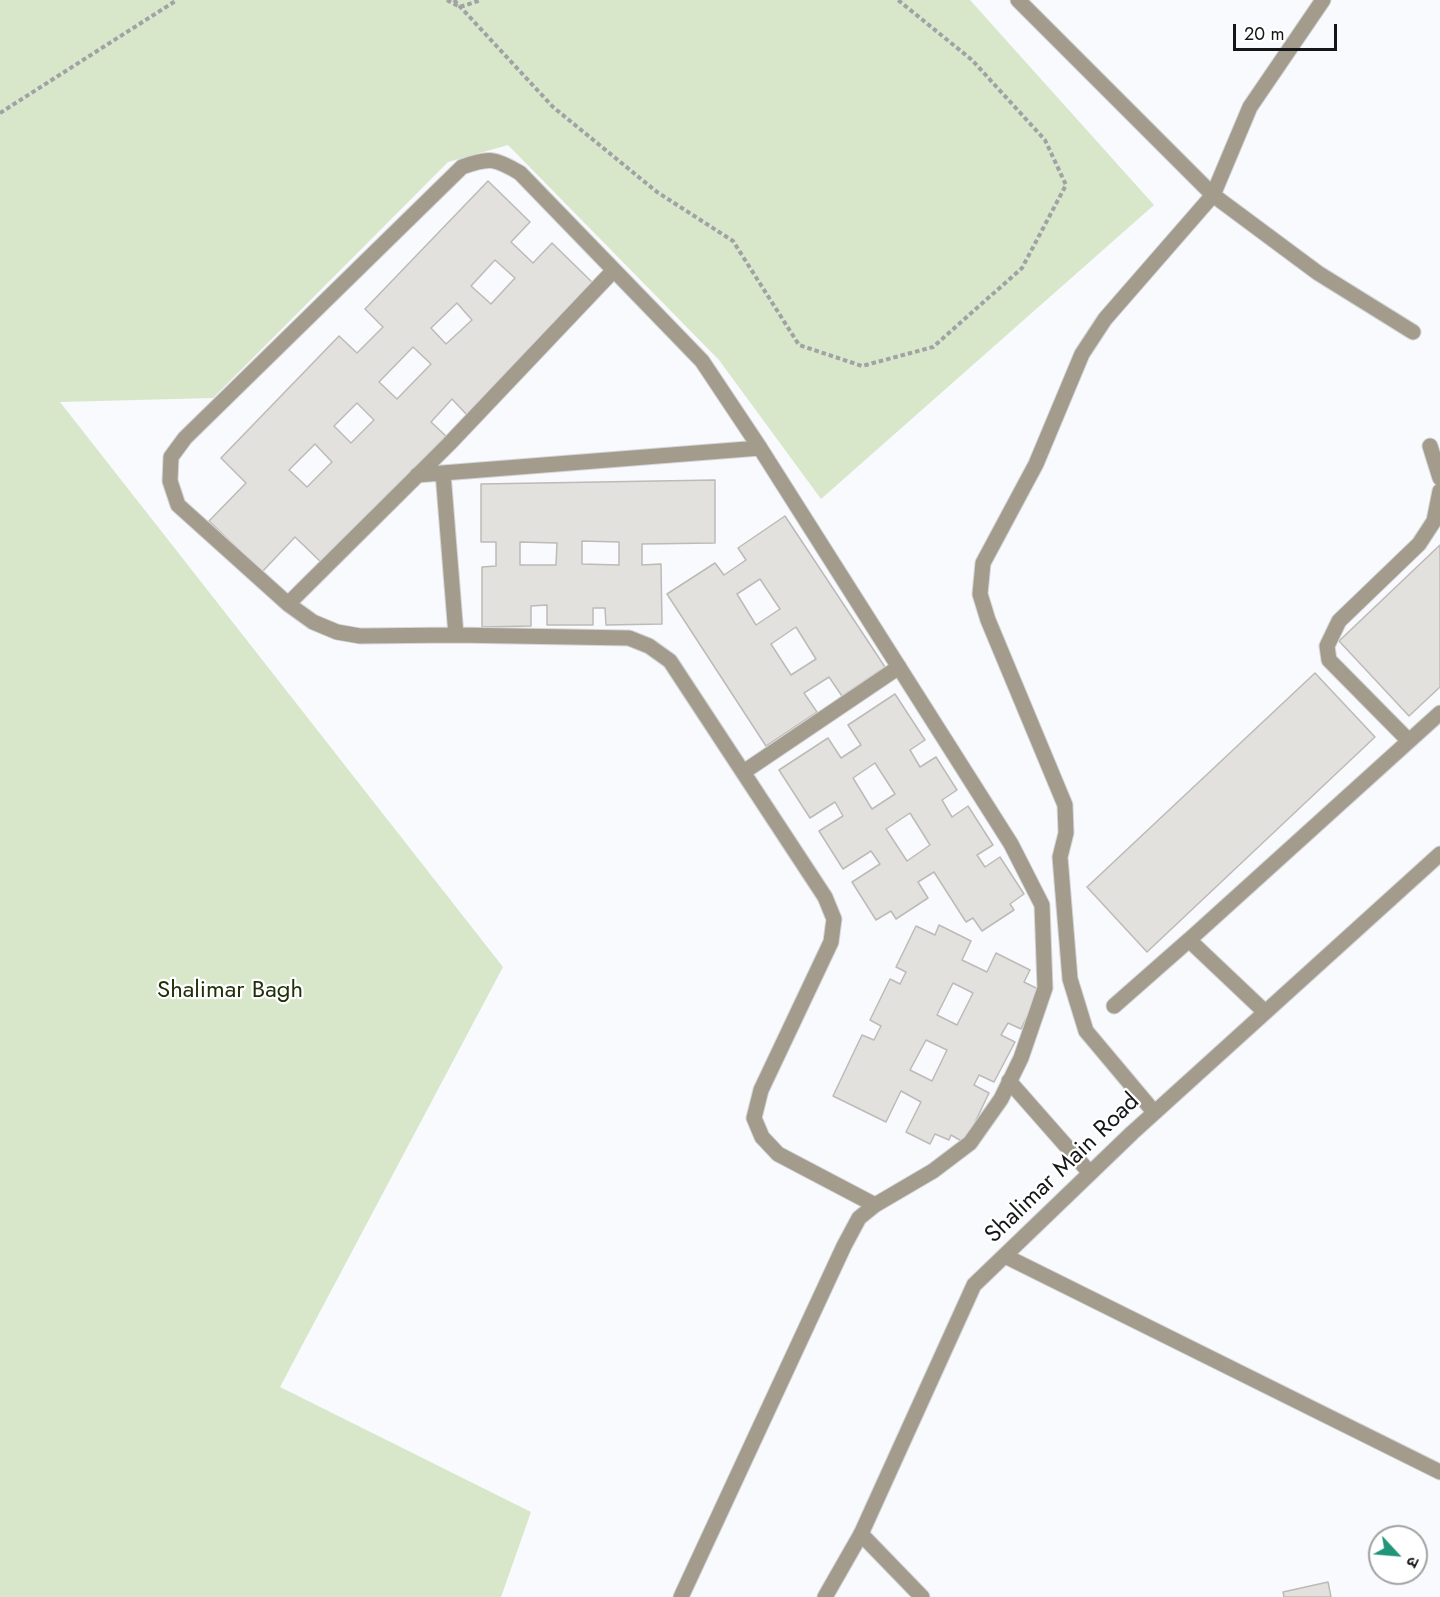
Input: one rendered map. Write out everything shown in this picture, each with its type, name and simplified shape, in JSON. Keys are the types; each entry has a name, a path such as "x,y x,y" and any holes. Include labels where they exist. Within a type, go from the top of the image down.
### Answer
{"street":[{"path":"1018,0 1213,195 1318,273 1413,332"},
{"path":"1154,1112 1086,1031 1070,979 1060,857 1066,833 1065,805 988,620 980,594 983,562 1036,464 1082,354 1105,319 1213,195 1250,107 1323,0"},
{"path":"681,1597 844,1246 860,1218 875,1205 933,1171 970,1143 1001,1099 1021,1058 1046,988 1042,905 1011,844 760,448 702,362 520,173 501,162 485,159 462,167 185,438 171,457 170,481 178,505 288,604 313,622 337,632 360,636 456,634 630,638 649,646 670,661 825,897 834,919 831,942 761,1090 754,1118 762,1137 778,1154 875,1205"},
{"path":"288,604 417,475 614,270"},
{"path":"1430,446 1440,478"},
{"path":"417,475 760,448"},
{"path":"443,473 456,634"},
{"path":"1409,741 1329,660 1326,646 1339,621 1419,544 1434,521 1440,491"},
{"path":"744,771 899,667"},
{"path":"1114,1006 1440,713"},
{"name":"Shalimar Main Road","path":"825,1597 861,1534 974,1286 1154,1112 1440,854"},
{"path":"1189,939 1265,1012"},
{"path":"1009,1082 1090,1173"},
{"path":"1005,1256 1440,1472"},
{"path":"861,1534 922,1597"}],"path":[{"path":"0,113 177,0"},
{"path":"447,0 460,7 481,0"},
{"path":"454,0 553,106 657,192 734,241 799,345 862,366 933,347 1022,268 1066,185 1045,140 972,60 898,0"},
{"path":"460,7 462,0"}],"green space":[{"name":"Shalimar Bagh","path":"0,0 970,0 1154,205 821,499 719,360 508,145 448,162 213,398 60,402 503,967 280,1387 531,1512 501,1597 0,1597"}],"building":[{"path":"488,181 530,222 511,242 533,263 552,243 593,283 467,415 452,399 431,422 446,436 323,564 295,537 262,572 209,521 246,483 221,458 339,336 357,353 383,327 365,309","holes":["495,260 515,278 491,304 471,286","457,303 472,320 446,344 431,328","413,347 431,364 397,399 379,382","357,403 374,420 351,443 334,426","315,444 332,462 307,487 289,470"]},
{"path":"715,480 715,543 642,544 642,565 661,564 662,624 606,625 605,608 593,608 593,625 547,625 547,605 531,606 531,626 482,627 482,567 496,566 496,542 481,542 481,484","holes":["582,541 619,542 619,565 582,564","520,542 557,543 556,565 520,565"]},
{"path":"785,516 885,667 842,696 829,677 804,693 817,712 766,746 667,594 715,563 724,575 746,560 738,548","holes":["760,579 780,609 756,625 737,594","796,627 816,659 791,675 771,644"]},
{"path":"1440,545 1440,687 1409,716 1339,641"},
{"path":"1315,673 1375,737 1147,952 1087,887"},
{"path":"895,694 925,740 910,750 920,767 936,757 957,790 942,800 952,817 968,806 993,845 977,855 985,867 1000,857 1024,894 1010,904 1014,910 982,931 973,918 966,922 934,872 918,882 928,898 896,919 891,911 876,920 852,882 880,864 871,851 843,869 819,831 843,816 835,802 810,818 779,770 828,738 841,758 861,745 848,725","holes":["875,763 895,794 872,809 853,778","910,813 930,845 907,861 886,829"]},
{"path":"939,925 971,941 962,960 987,972 996,953 1030,970 1024,982 1040,990 1021,1029 1008,1023 1001,1035 1015,1042 994,1082 979,1075 974,1085 989,1093 965,1143 951,1135 949,1140 935,1134 930,1144 906,1132 921,1102 901,1091 886,1122 833,1096 862,1035 874,1040 881,1026 870,1020 890,979 900,984 906,972 896,967 916,926 935,935","holes":["953,983 973,993 957,1025 937,1015","926,1040 947,1050 932,1081 910,1070"]},
{"path":"1328,1582 1331,1597 1284,1597 1283,1592"}]}
